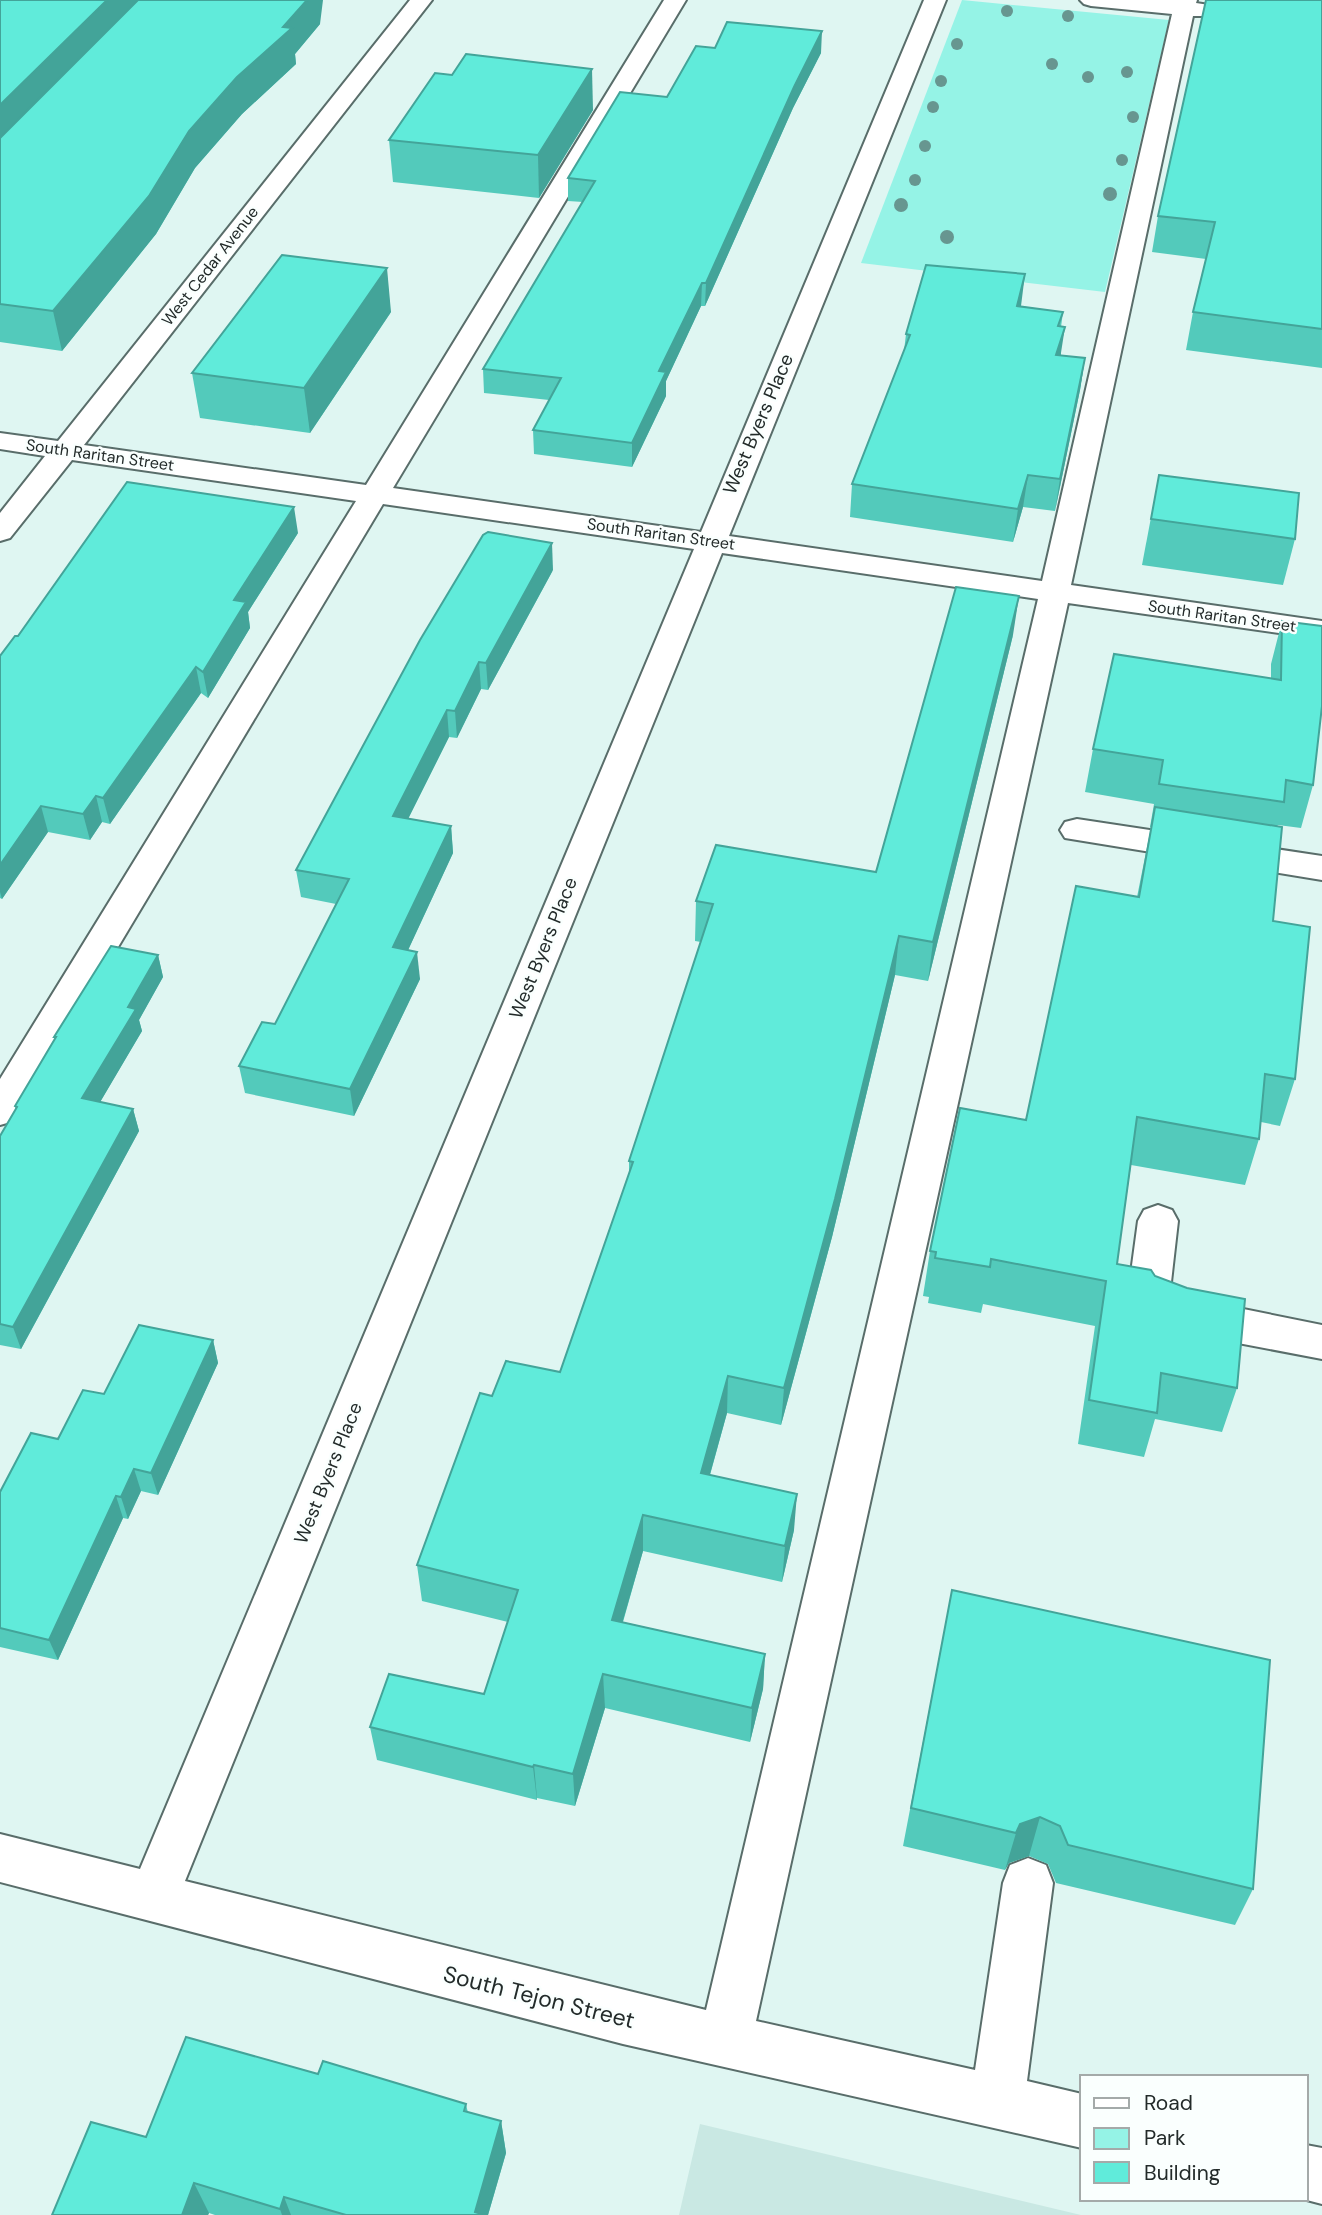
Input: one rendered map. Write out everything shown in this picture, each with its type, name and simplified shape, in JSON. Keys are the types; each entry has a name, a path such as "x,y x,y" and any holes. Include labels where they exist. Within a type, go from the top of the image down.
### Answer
{"street":[{"name":"West Cedar Avenue","path":"0,532 421,0"},
{"path":"0,1111 675,0"},
{"name":"West Byers Place","path":"153,1898 934,0"},
{"path":"1091,0 1185,4 1226,13"},
{"path":"725,2041 1055,591 1185,4"},
{"name":"South Raritan Street","path":"0,441 1322,630"},
{"path":"1077,831 1322,868"},
{"path":"1158,1221 1149,1294 1158,1307 1175,1314 1322,1342"},
{"name":"South Tejon Street","path":"0,1858 623,2018 1080,2121"},
{"path":"997,2101 1028,1882"}],"shaded area":[{"path":"700,2124 1081,2215 679,2215"}],"green space":[{"path":"962,0 1169,20 1105,292 861,263"}],"building":[{"path":"0,0 107,0 0,105"},
{"path":"138,0 307,0 283,27 292,28 237,77 189,131 149,196 53,311 0,304 0,138"},
{"path":"1206,0 1322,0 1322,329 1193,312 1215,222 1158,216"},
{"path":"727,22 822,31 706,283 702,283 659,371 666,372 632,443 533,430 561,378 483,369 595,181 568,178 620,92 667,97 696,46 715,48"},
{"path":"466,54 592,69 538,155 389,140 435,73 452,75"},
{"path":"282,255 387,268 304,388 192,373"},
{"path":"926,265 1025,274 1017,306 1063,312 1058,326 1065,327 1056,355 1085,358 1060,479 1028,475 1018,509 852,484 910,335 906,334"},
{"path":"1159,475 1299,493 1295,539 1151,519"},
{"path":"127,482 294,507 234,600 246,602 203,672 196,667 103,798 96,796 83,814 41,806 0,865 0,656 15,636 18,636"},
{"path":"488,532 552,543 486,663 479,662 455,711 447,710 393,816 451,826 393,947 417,952 350,1089 239,1066 262,1022 275,1024 349,879 296,870 420,640 483,535"},
{"path":"956,587 1019,596 933,942 899,936 835,1199 784,1388 728,1376 701,1473 797,1494 785,1546 643,1515 612,1620 765,1654 752,1708 603,1674 573,1774 534,1765 533,1767 370,1727 389,1674 484,1694 518,1590 417,1565 480,1393 492,1396 506,1361 560,1372 633,1162 629,1161 713,904 696,901 716,845 876,872"},
{"path":"1282,621 1322,626 1322,706 1313,785 1286,780 1284,802 1159,784 1163,760 1093,749 1114,654 1281,680"},
{"path":"1155,807 1282,827 1273,921 1310,927 1295,1079 1265,1074 1259,1139 1137,1117 1117,1264 1151,1270 1155,1276 1187,1288 1245,1299 1237,1388 1161,1373 1157,1413 1089,1400 1106,1281 991,1259 990,1267 935,1258 936,1252 930,1251 960,1108 1026,1120 1076,886 1139,897"},
{"path":"111,946 158,955 128,1007 136,1009 82,1098 133,1109 13,1327 0,1324 0,1136 54,1037"},
{"path":"139,1325 213,1340 151,1473 134,1469 121,1497 116,1496 49,1640 0,1628 0,1492 31,1433 58,1439 83,1390 104,1394"},
{"path":"952,1590 1270,1660 1253,1889 1068,1845 1060,1826 1040,1817 1020,1824 1016,1833 911,1808"},
{"path":"186,2037 318,2074 323,2061 466,2104 464,2111 501,2121 475,2212 485,2215 346,2215 284,2197 280,2209 194,2183 182,2215 52,2215 91,2122 146,2137"}]}
